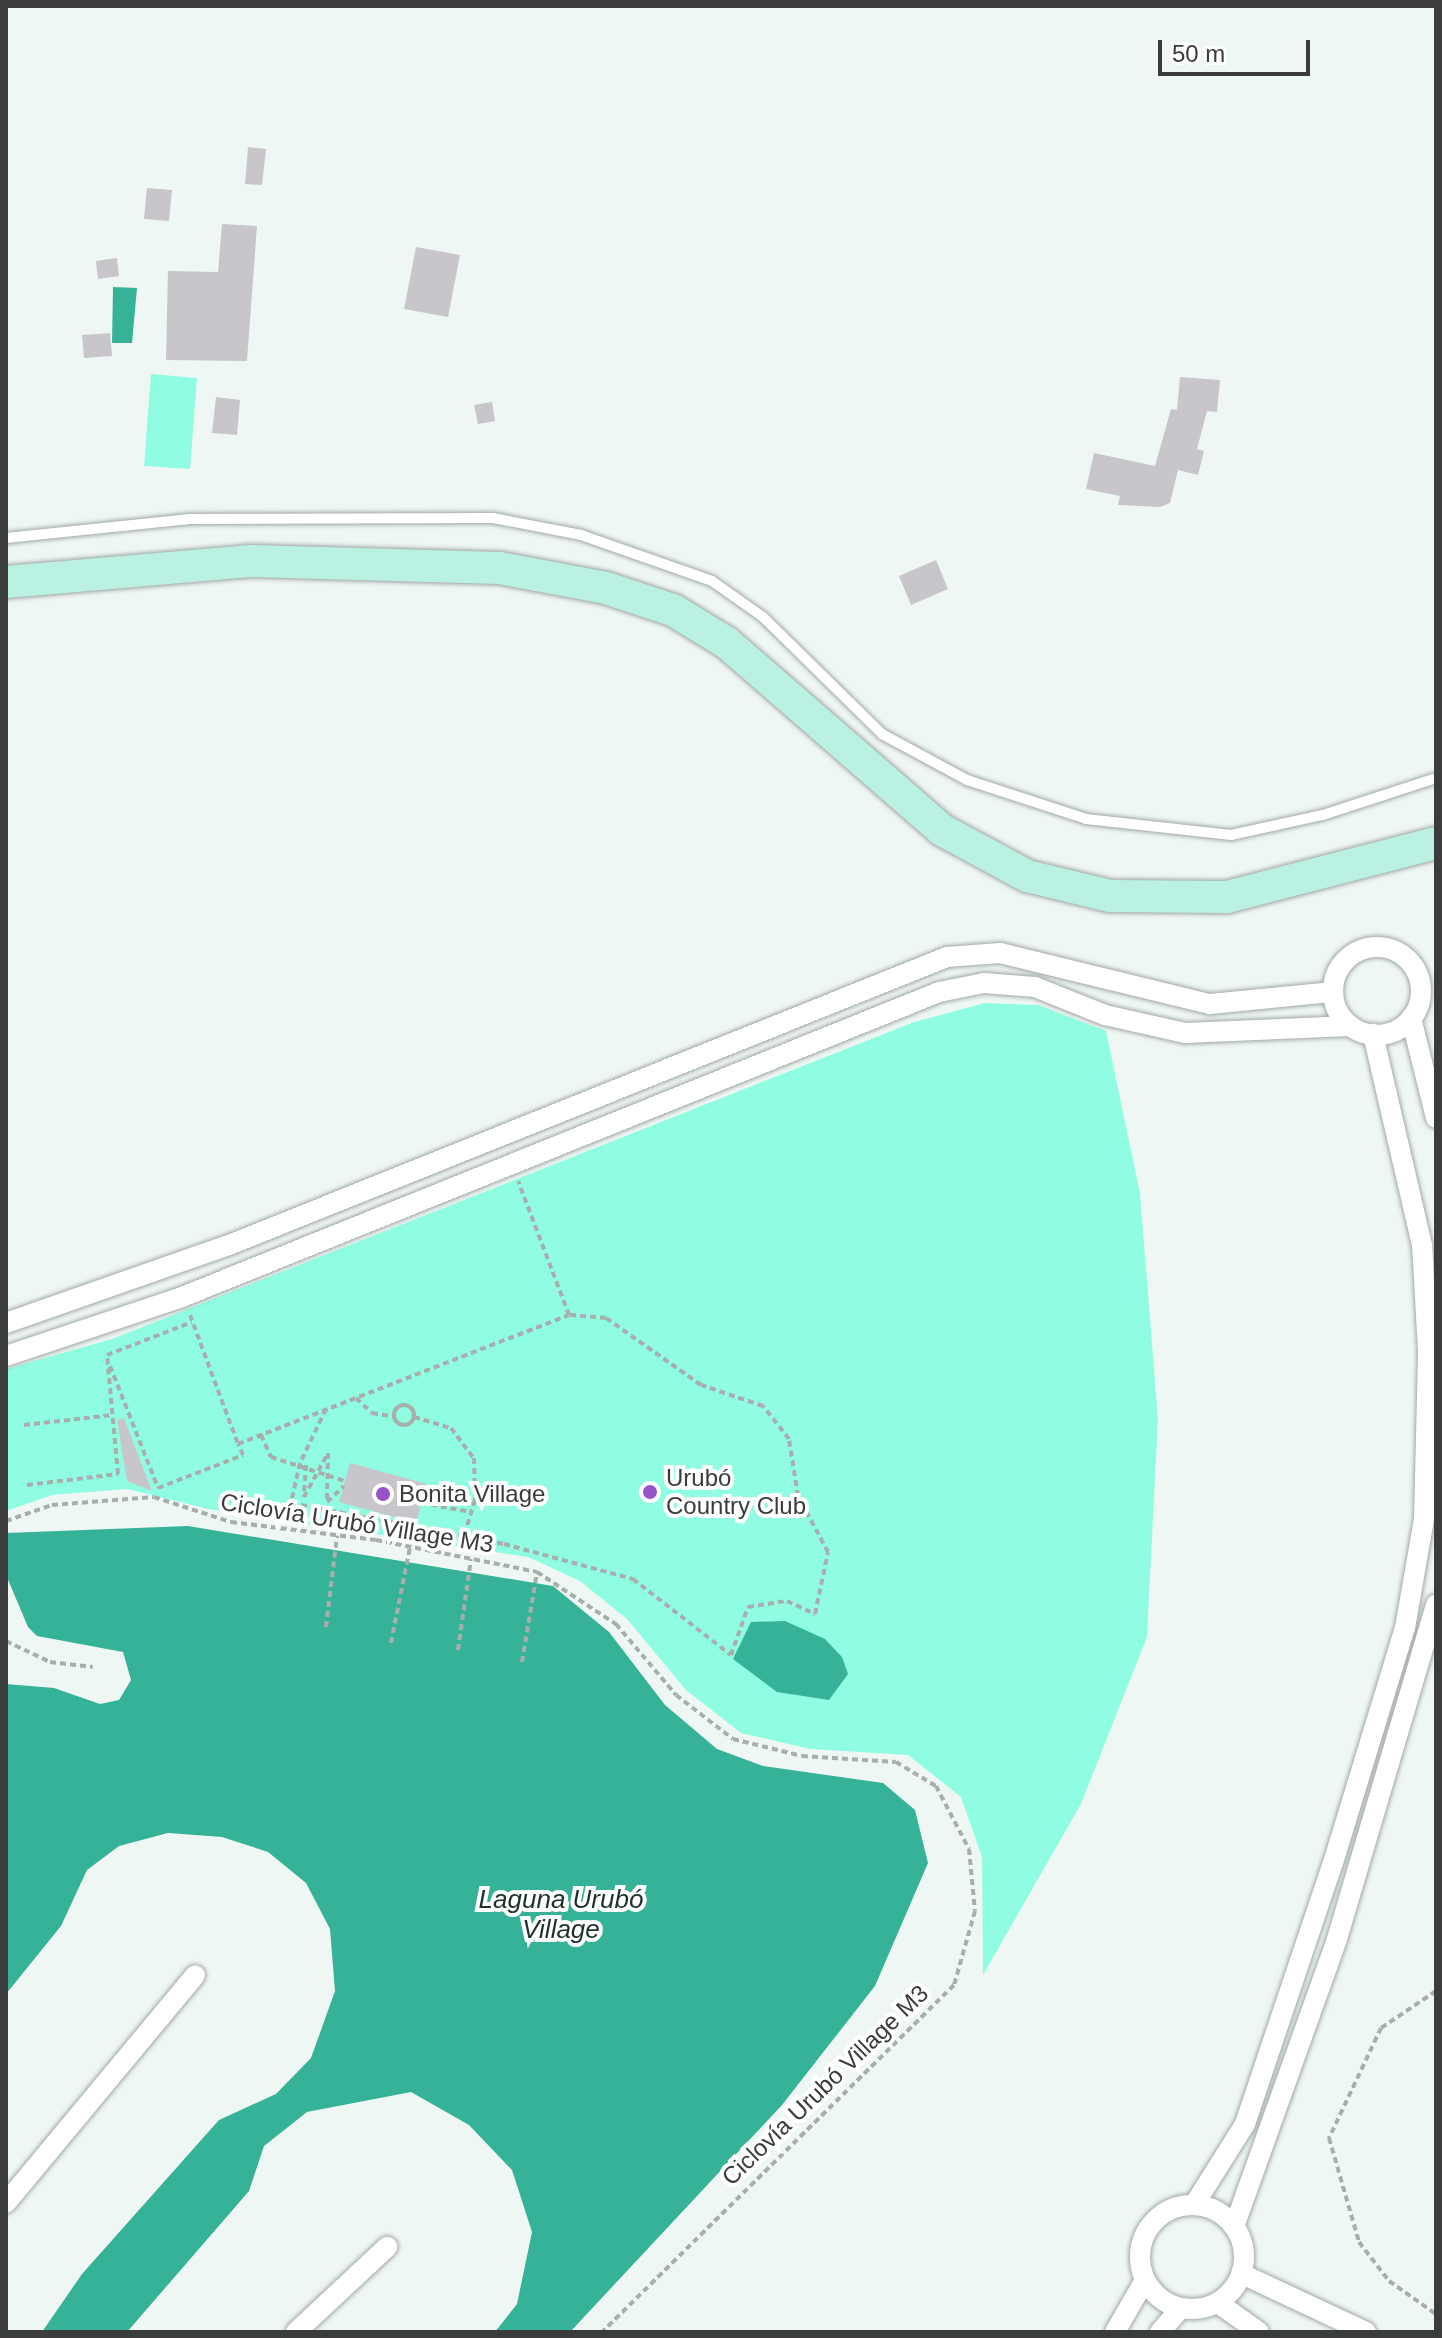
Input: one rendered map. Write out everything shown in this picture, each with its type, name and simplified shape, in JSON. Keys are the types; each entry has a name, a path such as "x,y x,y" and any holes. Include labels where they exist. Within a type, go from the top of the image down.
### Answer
{"main road":[{"path":"6,582 252,561 500,568 606,588 673,610 727,643 942,830 1027,876 1110,896 1227,897 1436,843"}],"street":[{"path":"1333,992 1354,954 1398,952 1421,990 1411,1018 1436,1118"},
{"path":"984,954 984,983"},
{"path":"6,1323 229,1245 947,957 984,954 1056,963 1210,1004 1333,992"},
{"path":"6,1356 195,1292 939,992 984,983 1035,987 1105,1015 1185,1033 1351,1026 1373,1034 1411,1018"},
{"path":"1333,992 1351,1026"},
{"path":"1180,2309 1145,2280 1139,2251 1145,2232 1158,2217 1194,2205 1245,2124 1405,1628 1424,1519 1432,1351 1422,1245 1373,1034"},
{"path":"229,1245 240,1274"},
{"path":"1234,2227 1274,2133 1337,1939 1436,1604"},
{"path":"6,2203 195,1975"},
{"path":"1160,2332 1180,2309 1218,2303 1242,2274 1245,2255 1234,2227 1194,2205"},
{"path":"296,2332 387,2247"},
{"path":"1242,2274 1366,2332"},
{"path":"1115,2332 1145,2280"},
{"path":"1218,2303 1259,2332"}],"lane":[{"path":"6,538 190,519 493,518 581,535 712,581 763,617 882,734 967,780 1086,819 1231,835 1323,815 1436,778"}],"path":[{"path":"512,1164 569,1315"},
{"path":"107,1360 158,1488 243,1455 192,1322 195,1292"},
{"path":"238,1444 326,1409 569,1315 606,1318 701,1385 763,1406 789,1439 798,1496 828,1552 815,1614 787,1601 756,1603 731,1655 633,1579 464,1537 291,1503 300,1463 326,1409"},
{"path":"107,1360 192,1322"},
{"path":"27,1485 118,1474 107,1360"},
{"path":"356,1398 372,1413 394,1417 403,1424 414,1417"},
{"path":"394,1417 406,1405 414,1417 451,1428 466,1445 476,1478 464,1537"},
{"path":"24,1425 112,1415"},
{"path":"261,1435 271,1457 306,1465 318,1471 332,1477 345,1483 327,1502 332,1477 332,1454 318,1471 304,1497 306,1465"},
{"name":"Ciclovía Urubó Village M3","path":"6,1521 52,1505 154,1497 231,1522 410,1547 537,1572 616,1624 676,1695 733,1739 802,1756 896,1762 936,1786 969,1849 975,1911 954,1985 602,2332"},
{"path":"421,1503 471,1512"},
{"path":"326,1627 337,1536"},
{"path":"391,1643 410,1547"},
{"path":"458,1650 471,1559"},
{"path":"522,1662 537,1572"},
{"path":"6,1641 50,1662 93,1667"},
{"path":"1436,1829 1436,1874"},
{"path":"1436,1991 1381,2028 1329,2138 1359,2242 1389,2281 1436,2314"}],"shaded area":[{"path":"151,374 197,378 190,469 144,466"},
{"name":"Urubó Country Club","path":"985,1003 1038,1005 1106,1031 1140,1193 1158,1419 1147,1637 1081,1804 983,1975 982,1857 961,1797 908,1755 810,1749 741,1733 686,1690 627,1619 580,1581 528,1557 208,1509 127,1489 52,1495 6,1511 6,1369 112,1339 914,1022"}],"water":[{"path":"113,287 137,288 132,343 112,343"},
{"name":"Laguna Urubó Village","path":"188,1526 553,1586 609,1632 665,1705 717,1749 763,1766 883,1783 915,1810 928,1863 875,1986 782,2105 570,2332 495,2332 517,2304 532,2232 512,2170 469,2125 411,2092 307,2112 264,2146 249,2191 127,2332 42,2332 82,2274 219,2120 276,2094 311,2058 335,1991 330,1929 306,1883 268,1852 222,1837 168,1833 119,1846 87,1870 61,1926 6,1994 6,1684 54,1688 100,1704 119,1700 131,1680 123,1652 37,1636 28,1627 6,1575 6,1533"},
{"path":"785,1621 825,1639 842,1657 848,1674 829,1700 777,1692 733,1659 751,1622"}],"building":[{"path":"248,147 266,149 262,185 245,184"},
{"path":"147,188 172,190 169,221 144,219"},
{"path":"222,224 257,226 247,361 166,360 168,271 218,272"},
{"path":"416,247 460,255 448,317 404,309"},
{"path":"117,258 119,276 98,279 96,261"},
{"path":"110,333 112,356 84,358 82,335"},
{"path":"1180,377 1220,380 1217,412 1207,411 1197,449 1204,451 1198,475 1178,470 1170,503 1160,507 1118,505 1120,496 1086,489 1094,453 1155,466 1171,409 1177,410"},
{"path":"216,397 240,400 237,435 212,433"},
{"path":"492,402 495,421 478,424 474,405"},
{"path":"936,560 948,589 911,605 899,576"},
{"path":"124,1418 152,1491 127,1481 117,1420"},
{"name":"Bonita Village","path":"350,1463 427,1484 416,1523 339,1502"}],"place":[{"name":"Urubó Country Club","path":"650,1492"},
{"name":"Bonita Village","path":"383,1494"}]}
